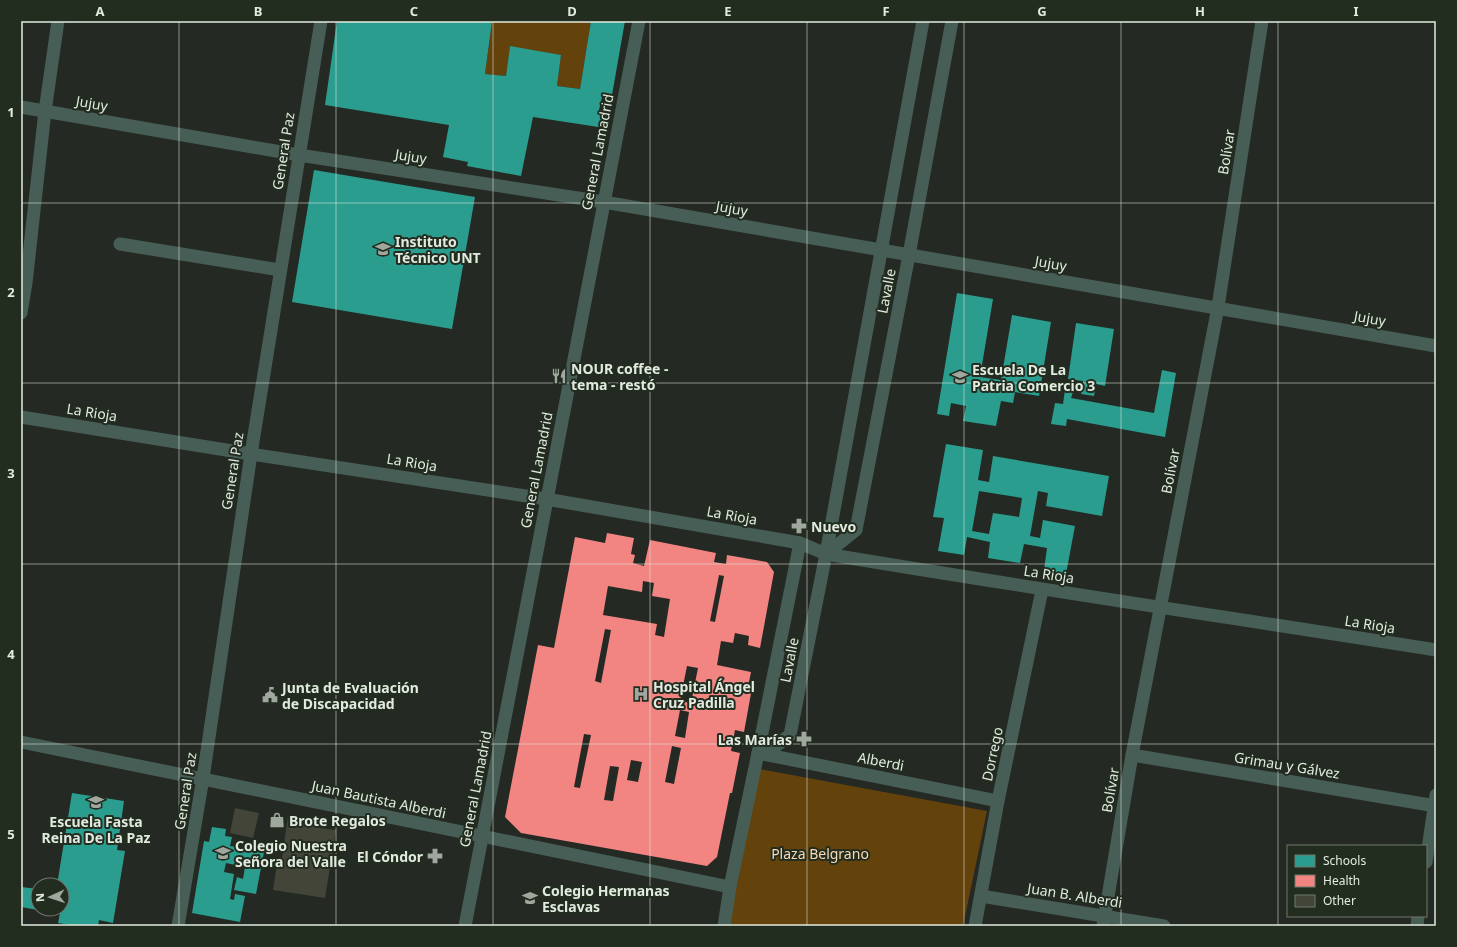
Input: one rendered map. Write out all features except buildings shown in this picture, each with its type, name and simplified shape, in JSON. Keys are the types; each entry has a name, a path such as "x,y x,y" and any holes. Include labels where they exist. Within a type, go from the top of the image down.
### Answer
{"street":[{"path":"21,313 26,283 45,111 58,21"},
{"name":"General Paz","path":"178,926 203,778 280,270 321,21"},
{"name":"General Lamadrid","path":"465,926 639,21"},
{"name":"Lavalle","path":"758,754 777,745 790,736 826,554 923,21"},
{"name":"Lavalle","path":"826,554 856,530 952,21"},
{"name":"Bolívar","path":"1104,921 1132,755 1218,307 1262,21"},
{"name":"Jujuy","path":"21,107 299,155 604,202 1218,307 1436,346"},
{"path":"120,244 280,270"},
{"name":"La Rioja","path":"21,417 546,499 800,543 826,554 1042,590 1436,650"},
{"name":"Lavalle","path":"724,926 730,887 800,543"},
{"name":"Dorrego","path":"975,926 998,801 1042,590"},
{"name":"Juan Bautista Alberdi","path":"21,742 730,887"},
{"name":"Alberdi","path":"758,754 998,801"},
{"name":"Grimau y Gálvez","path":"1132,755 1436,802"},
{"path":"1427,856 1436,802"},
{"name":"Juan B. Alberdi","path":"981,896 1104,921 1164,926"}],"green space":[{"path":"492,21 591,21 580,89 557,86 561,55 510,47 506,76 485,74"},
{"name":"Plaza Belgrano","path":"759,769 987,811 963,926 729,926"}],"place":[{"name":"Instituto Técnico UNT","path":"383,249"},
{"name":"NOUR coffee - tema - restó","path":"559,376"},
{"name":"Escuela De La Patria Comercio 3","path":"960,377"},
{"name":"Nuevo","path":"799,526"},
{"name":"Hospital Ángel Cruz Padilla","path":"641,694"},
{"name":"Junta de Evaluación de Discapacidad","path":"270,695"},
{"name":"Las Marías","path":"804,739"},
{"name":"Escuela Fasta Reina De La Paz","path":"96,802"},
{"name":"Brote Regalos","path":"277,820"},
{"name":"Colegio Nuestra Señora del Valle","path":"223,853"},
{"name":"El Cóndor","path":"435,856"},
{"name":"Colegio Hermanas Esclavas","path":"530,898"}]}
